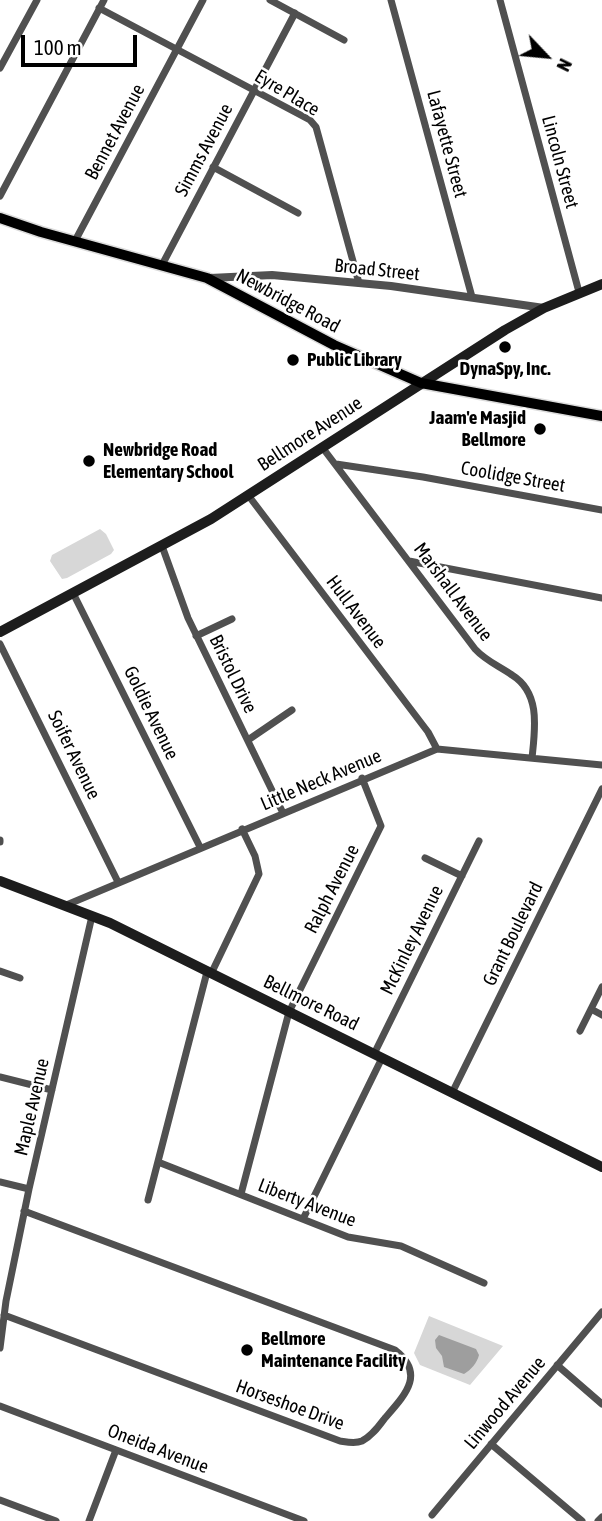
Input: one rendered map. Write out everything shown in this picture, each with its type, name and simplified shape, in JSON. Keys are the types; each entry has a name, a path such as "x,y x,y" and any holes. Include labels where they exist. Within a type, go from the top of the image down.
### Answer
{"main road":[{"name":"Newbridge Road","path":"0,218 207,278 334,345 421,383 602,416"},
{"name":"Bellmore Avenue","path":"0,632 211,519 421,383 544,308 602,284"},
{"name":"Bellmore Road","path":"0,881 92,916 602,1167"}],"street":[{"path":"0,68 37,0"},
{"path":"0,196 104,0"},
{"name":"Bennet Avenue","path":"75,241 202,0"},
{"path":"270,0 344,40"},
{"name":"Lafayette Street","path":"391,0 472,297"},
{"name":"Lincoln Street","path":"500,0 579,292"},
{"name":"Eyre Place","path":"99,8 310,120 316,127 359,283"},
{"name":"Simms Avenue","path":"162,265 295,13"},
{"path":"213,167 298,214"},
{"name":"Broad Street","path":"207,278 272,275 359,283 544,308"},
{"name":"Marshall Avenue","path":"322,447 475,649 490,663 515,676 529,692 535,715 532,758"},
{"name":"Coolidge Street","path":"336,464 602,510"},
{"name":"Hull Avenue","path":"248,495 428,732 437,749"},
{"name":"Bristol Drive","path":"162,545 196,636 283,813"},
{"path":"409,561 602,598"},
{"name":"Goldie Avenue","path":"74,593 200,848"},
{"path":"196,636 232,619"},
{"name":"Soifer Avenue","path":"0,643 118,882"},
{"path":"248,740 292,710"},
{"name":"Little Neck Avenue","path":"64,905 362,778 437,749 602,765"},
{"name":"Ralph Avenue","path":"241,1194 289,1012 381,826 362,778"},
{"name":"Grant Boulevard","path":"452,1093 602,789"},
{"path":"148,1200 209,973 259,874 255,856 242,829"},
{"name":"McKinley Avenue","path":"303,1219 479,841"},
{"path":"425,858 462,876"},
{"name":"Maple Avenue","path":"0,1348 3,1300 92,916"},
{"path":"0,971 20,978"},
{"path":"580,1031 602,987"},
{"path":"591,1009 602,1015"},
{"path":"0,1077 52,1090"},
{"name":"Liberty Avenue","path":"158,1162 348,1237 401,1247 484,1283"},
{"path":"0,1182 29,1189"},
{"name":"Horseshoe Drive","path":"4,1315 340,1441 361,1441 371,1434 405,1395 411,1382 410,1368 405,1357 395,1350 24,1211"},
{"name":"Linwood Avenue","path":"432,1515 602,1312"},
{"path":"557,1366 602,1404"},
{"name":"Oneida Avenue","path":"0,1406 299,1520"},
{"path":"491,1444 582,1521"},
{"path":"89,1521 116,1450"},
{"path":"0,1500 56,1521"},
{"path":"598,1521 602,1517"}],"shaded area":[{"path":"100,529 106,534 114,550 111,554 62,579 50,561 52,555"},
{"path":"429,1316 503,1346 470,1385 420,1365 414,1353"},
{"path":"439,1335 476,1349 478,1358 464,1374 444,1367 442,1356 436,1348 435,1340"}],"place":[{"name":"DynaSpy, Inc.","path":"505,347"},
{"name":"Public Library","path":"293,360"},
{"name":"Jaam'e Masjid Bellmore","path":"540,429"},
{"name":"Newbridge Road Elementary School","path":"89,461"},
{"name":"Bellmore Maintenance Facility","path":"247,1350"}]}
